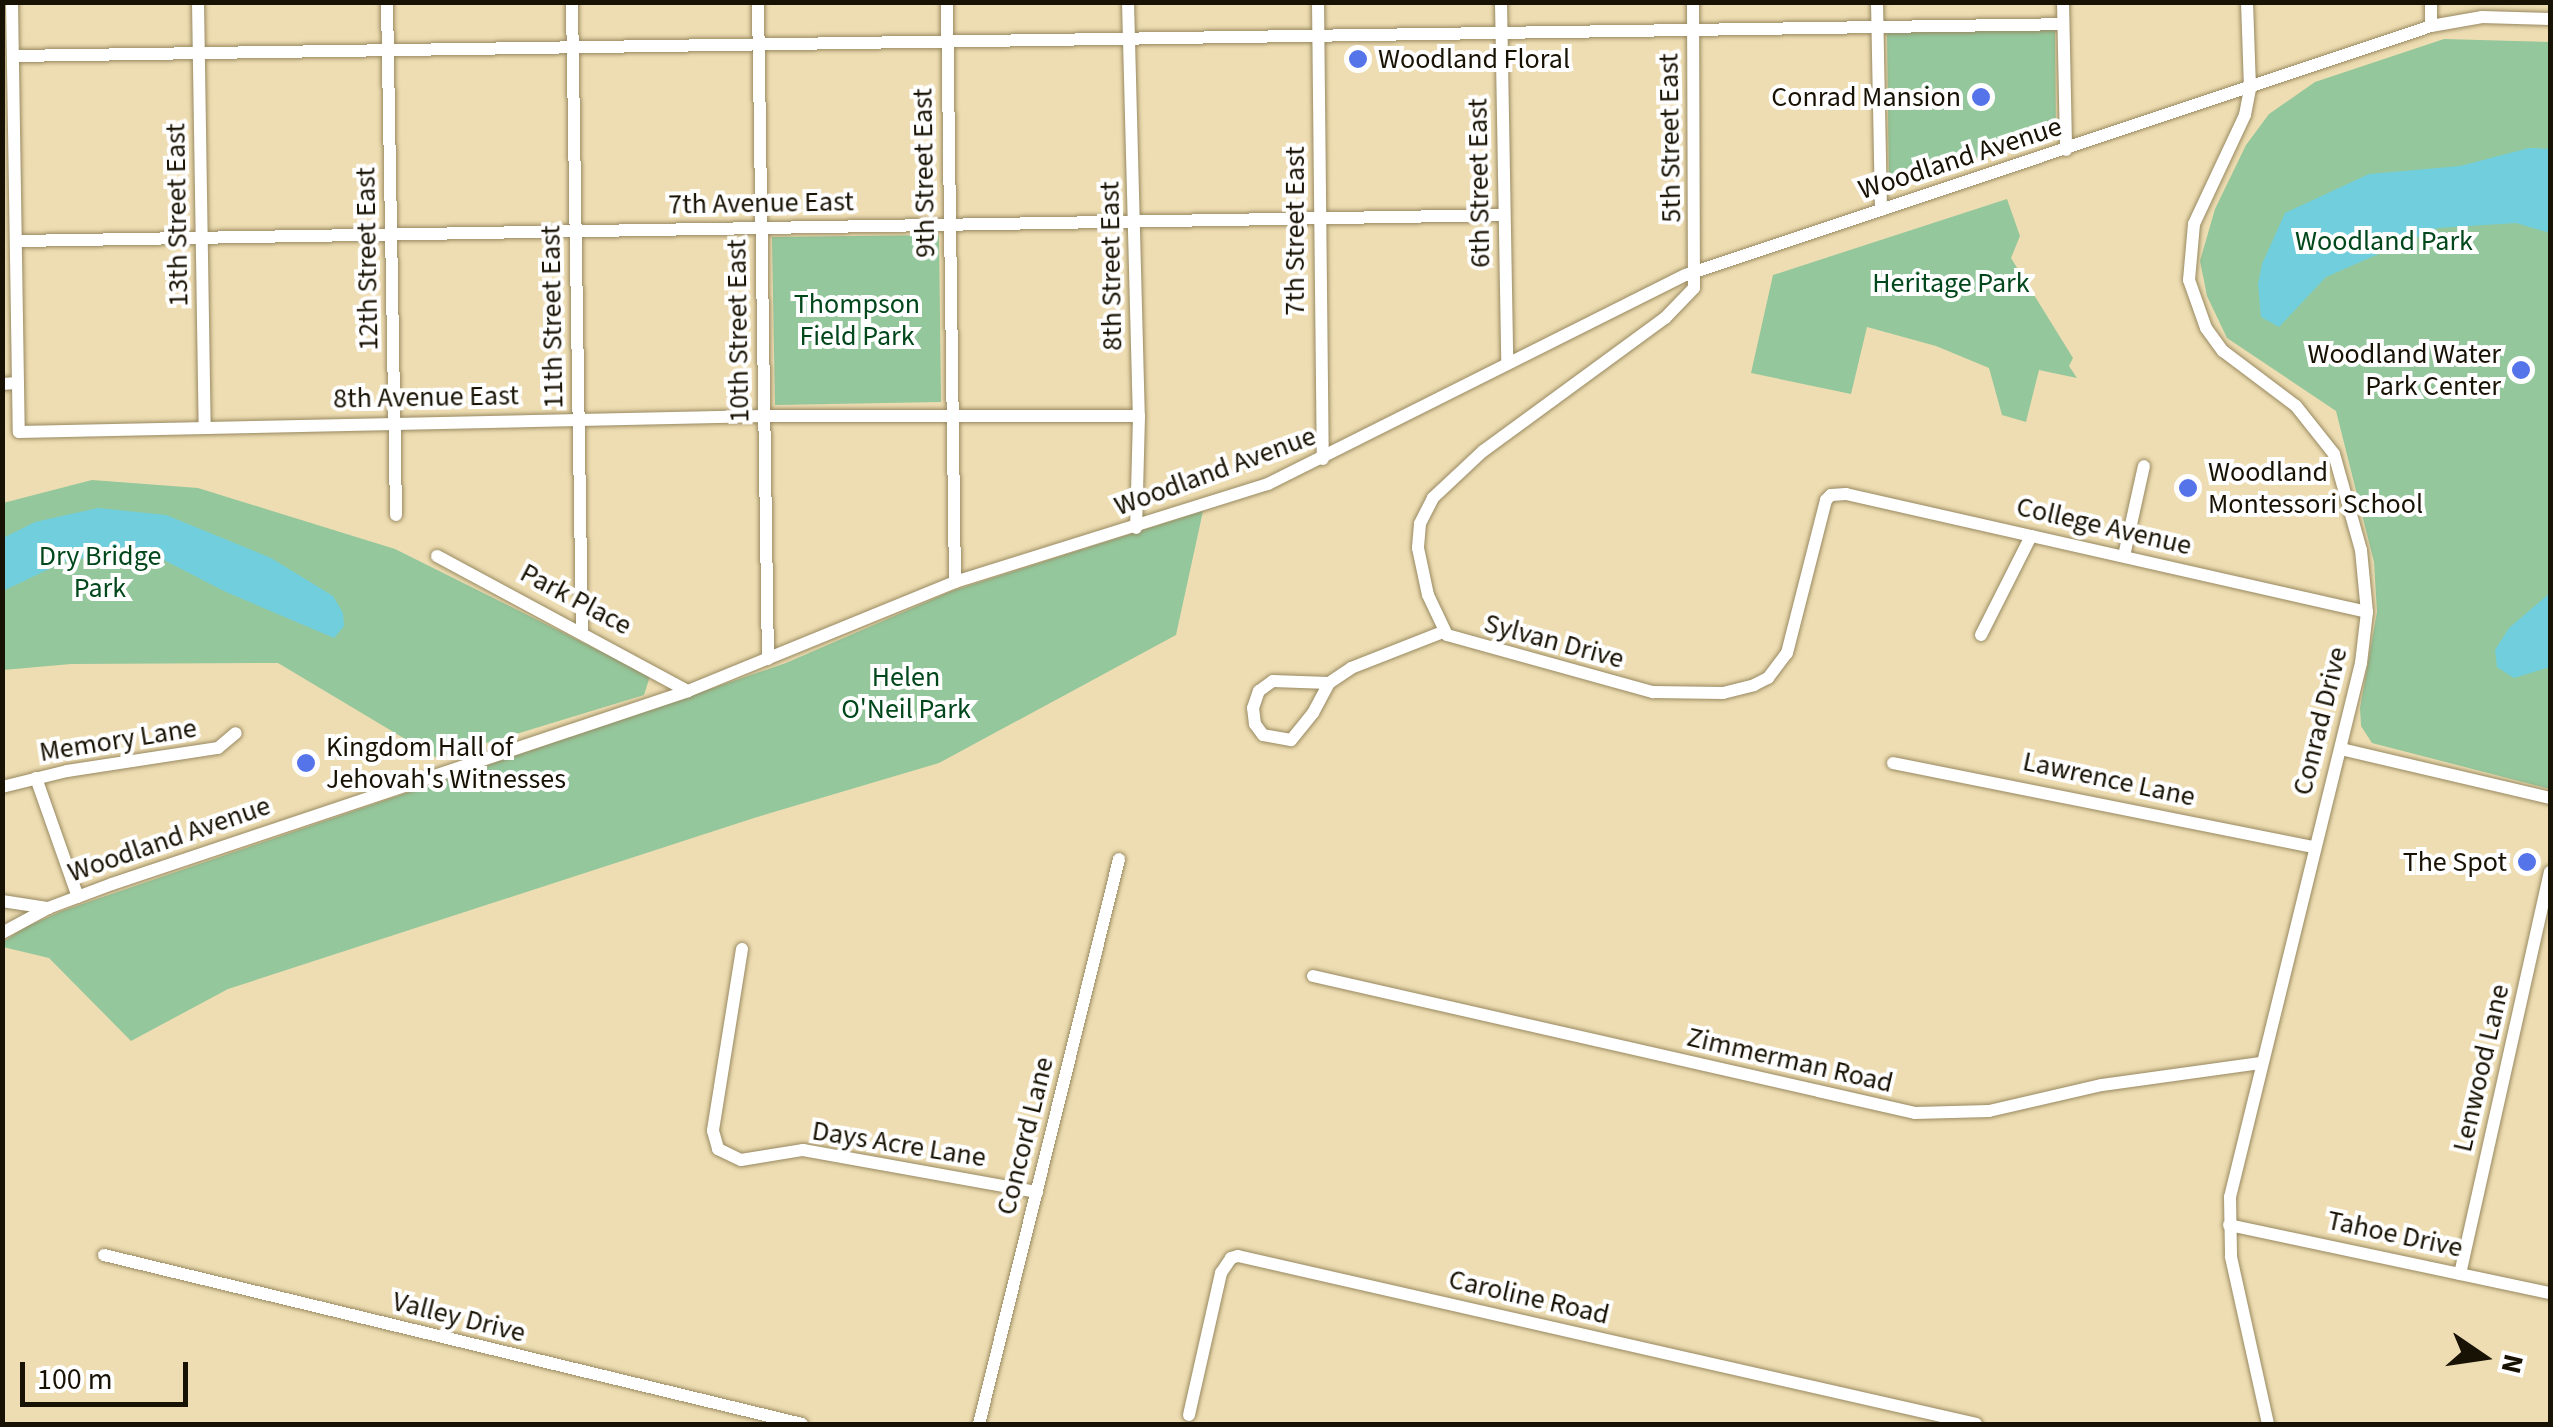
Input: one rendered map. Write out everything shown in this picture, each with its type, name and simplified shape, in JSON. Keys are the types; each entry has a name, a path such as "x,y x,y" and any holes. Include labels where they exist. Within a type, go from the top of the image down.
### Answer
{"street":[{"path":"2,384 18,383 12,2"},
{"name":"13th Street East","path":"198,2 206,427"},
{"name":"12th Street East","path":"388,2 396,514"},
{"name":"11th Street East","path":"572,2 582,630"},
{"name":"10th Street East","path":"758,2 768,658"},
{"name":"9th Street East","path":"947,2 955,582"},
{"name":"8th Street East","path":"1128,2 1139,416 1136,528"},
{"name":"7th Street East","path":"1318,2 1323,459"},
{"name":"6th Street East","path":"1501,2 1506,362"},
{"name":"5th Street East","path":"1693,2 1696,272"},
{"path":"1876,2 1881,210"},
{"path":"2063,2 2066,150"},
{"name":"Conrad Drive","path":"2247,2 2250,90 2240,131 2194,224 2189,280 2206,328 2223,351 2296,406 2334,454 2361,550 2367,612 2362,662 2235,1167 2230,1224 2238,1293 2268,1424"},
{"path":"2431,2 2431,26"},
{"name":"Woodland Avenue","path":"2,933 78,897 688,691 955,582 1268,484 1506,362 1696,272 2250,90 2431,26 2482,17 2550,19"},
{"path":"13,56 1128,37 1502,36 2064,24"},
{"name":"7th Avenue East","path":"18,241 1504,215"},
{"name":"Sylvan Drive","path":"1696,272 1688,298 1483,451 1433,498 1420,524 1418,548 1428,595 1444,632 1460,641 1653,692 1723,693 1754,685 1768,678 1786,653 1821,512 1830,494"},
{"name":"8th Avenue East","path":"18,383 19,432 764,416 1139,416"},
{"path":"2124,556 2144,466"},
{"name":"College Avenue","path":"1830,494 1846,494 2367,612"},
{"path":"1981,635 2031,536"},
{"name":"Park Place","path":"437,556 582,630 688,691"},
{"path":"1328,682 1307,723 1291,740 1263,735 1255,724 1253,708 1259,691 1273,682 1328,682 1352,668 1444,632"},
{"name":"Memory Lane","path":"2,787 218,748 236,733"},
{"path":"2341,749 2550,798"},
{"name":"Lawrence Lane","path":"1893,764 2314,847"},
{"path":"36,778 78,897"},
{"name":"Concord Lane","path":"979,1424 1119,859"},
{"name":"Lenwood Lane","path":"2460,1274 2550,872"},
{"path":"2,901 48,908"},
{"name":"Days Acre Lane","path":"742,948 713,1131 718,1149 741,1160 803,1150 1037,1192"},
{"name":"Zimmerman Road","path":"1314,976 1915,1113 1989,1111 2119,1082 2260,1063"},
{"name":"Tahoe Drive","path":"2230,1224 2550,1293"},
{"name":"Valley Drive","path":"104,1255 802,1424"},
{"name":"Caroline Road","path":"1189,1415 1221,1272 1231,1258 1238,1256 1976,1424"}],"green space":[{"path":"2055,29 2056,132 1889,186 1887,33"},
{"name":"Woodland Park","path":"2444,39 2550,42 2550,789 2372,743 2361,726 2360,708 2377,612 2374,562 2336,411 2227,338 2207,296 2200,261 2215,209 2246,145 2269,114 2315,82"},
{"name":"Heritage Park","path":"2007,199 2020,236 2011,258 2073,358 2069,366 2077,378 2039,370 2026,422 2002,415 1989,368 1936,346 1867,327 1851,394 1751,373 1773,275"},
{"name":"Thompson Field Park","path":"939,235 941,402 775,405 772,237"},
{"name":"Dry Bridge Park","path":"92,480 198,488 395,549 650,676 644,695 437,758 278,663 71,664 3,670 3,503"},
{"name":"Helen O'Neil Park","path":"1203,511 1176,635 939,763 754,818 228,989 131,1041 49,958 3,947 3,942 26,927 62,911 786,663 952,591"}],"water":[{"path":"2529,148 2550,149 2550,233 2516,223 2438,228 2326,277 2279,327 2261,317 2258,284 2262,264 2285,213 2369,174 2460,166"},
{"path":"98,508 166,515 271,558 333,596 343,613 344,626 334,638 226,592 156,556 70,559 3,591 3,538 35,522"},
{"path":"2550,593 2550,667 2514,678 2497,667 2495,650 2509,628"}],"place":[{"name":"Woodland Floral","path":"1358,59"},
{"name":"Conrad Mansion","path":"1981,97"},
{"name":"Woodland Water Park Center","path":"2521,370"},
{"name":"Woodland Montessori School","path":"2188,488"},
{"name":"Kingdom Hall of Jehovah's Witnesses","path":"306,763"},
{"name":"The Spot","path":"2527,862"}]}
